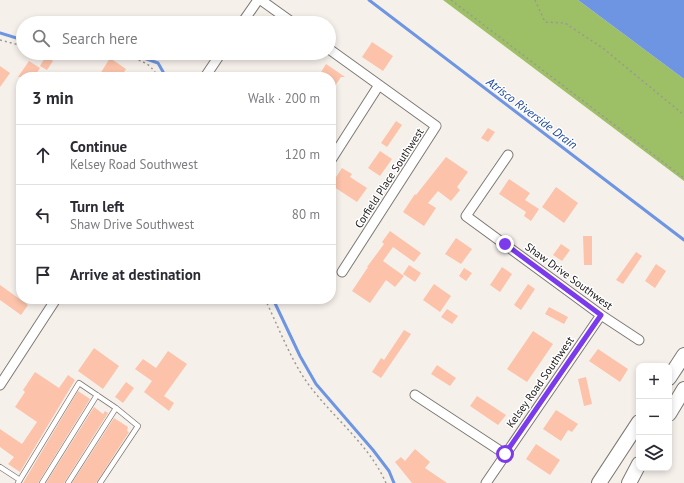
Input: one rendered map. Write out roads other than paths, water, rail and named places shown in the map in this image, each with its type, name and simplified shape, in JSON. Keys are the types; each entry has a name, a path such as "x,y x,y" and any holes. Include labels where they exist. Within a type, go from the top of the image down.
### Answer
{"main road":[{"path":"672,374 684,356"},
{"path":"672,409 684,389"},
{"path":"599,483 636,427"},
{"path":"629,483 636,470"}],"street":[{"path":"247,16 258,0"},
{"path":"261,0 283,16"},
{"name":"Corfield Place Southwest","path":"336,54 436,126 342,272"},
{"path":"208,72 216,60"},
{"path":"336,152 379,85"},
{"name":"Shaw Drive Southwest","path":"508,155 466,216 601,315 639,340"},
{"path":"0,385 53,304"},
{"name":"Kelsey Road Southwest","path":"486,483 601,315"},
{"path":"415,395 505,454"}],"lane":[{"path":"0,474 2,468 19,481 80,383 116,408 138,426 100,483"},
{"path":"42,483 98,395"},
{"path":"68,483 116,408"}],"water":[{"path":"578,0 684,0 684,79"}],"waterway":[{"name":"Atrisco Riverside Drain","path":"369,0 684,240"},
{"path":"0,33 16,38"},
{"path":"149,60 158,63 163,72"},
{"path":"275,304 300,356 316,384 373,450 389,471 394,483"}]}
